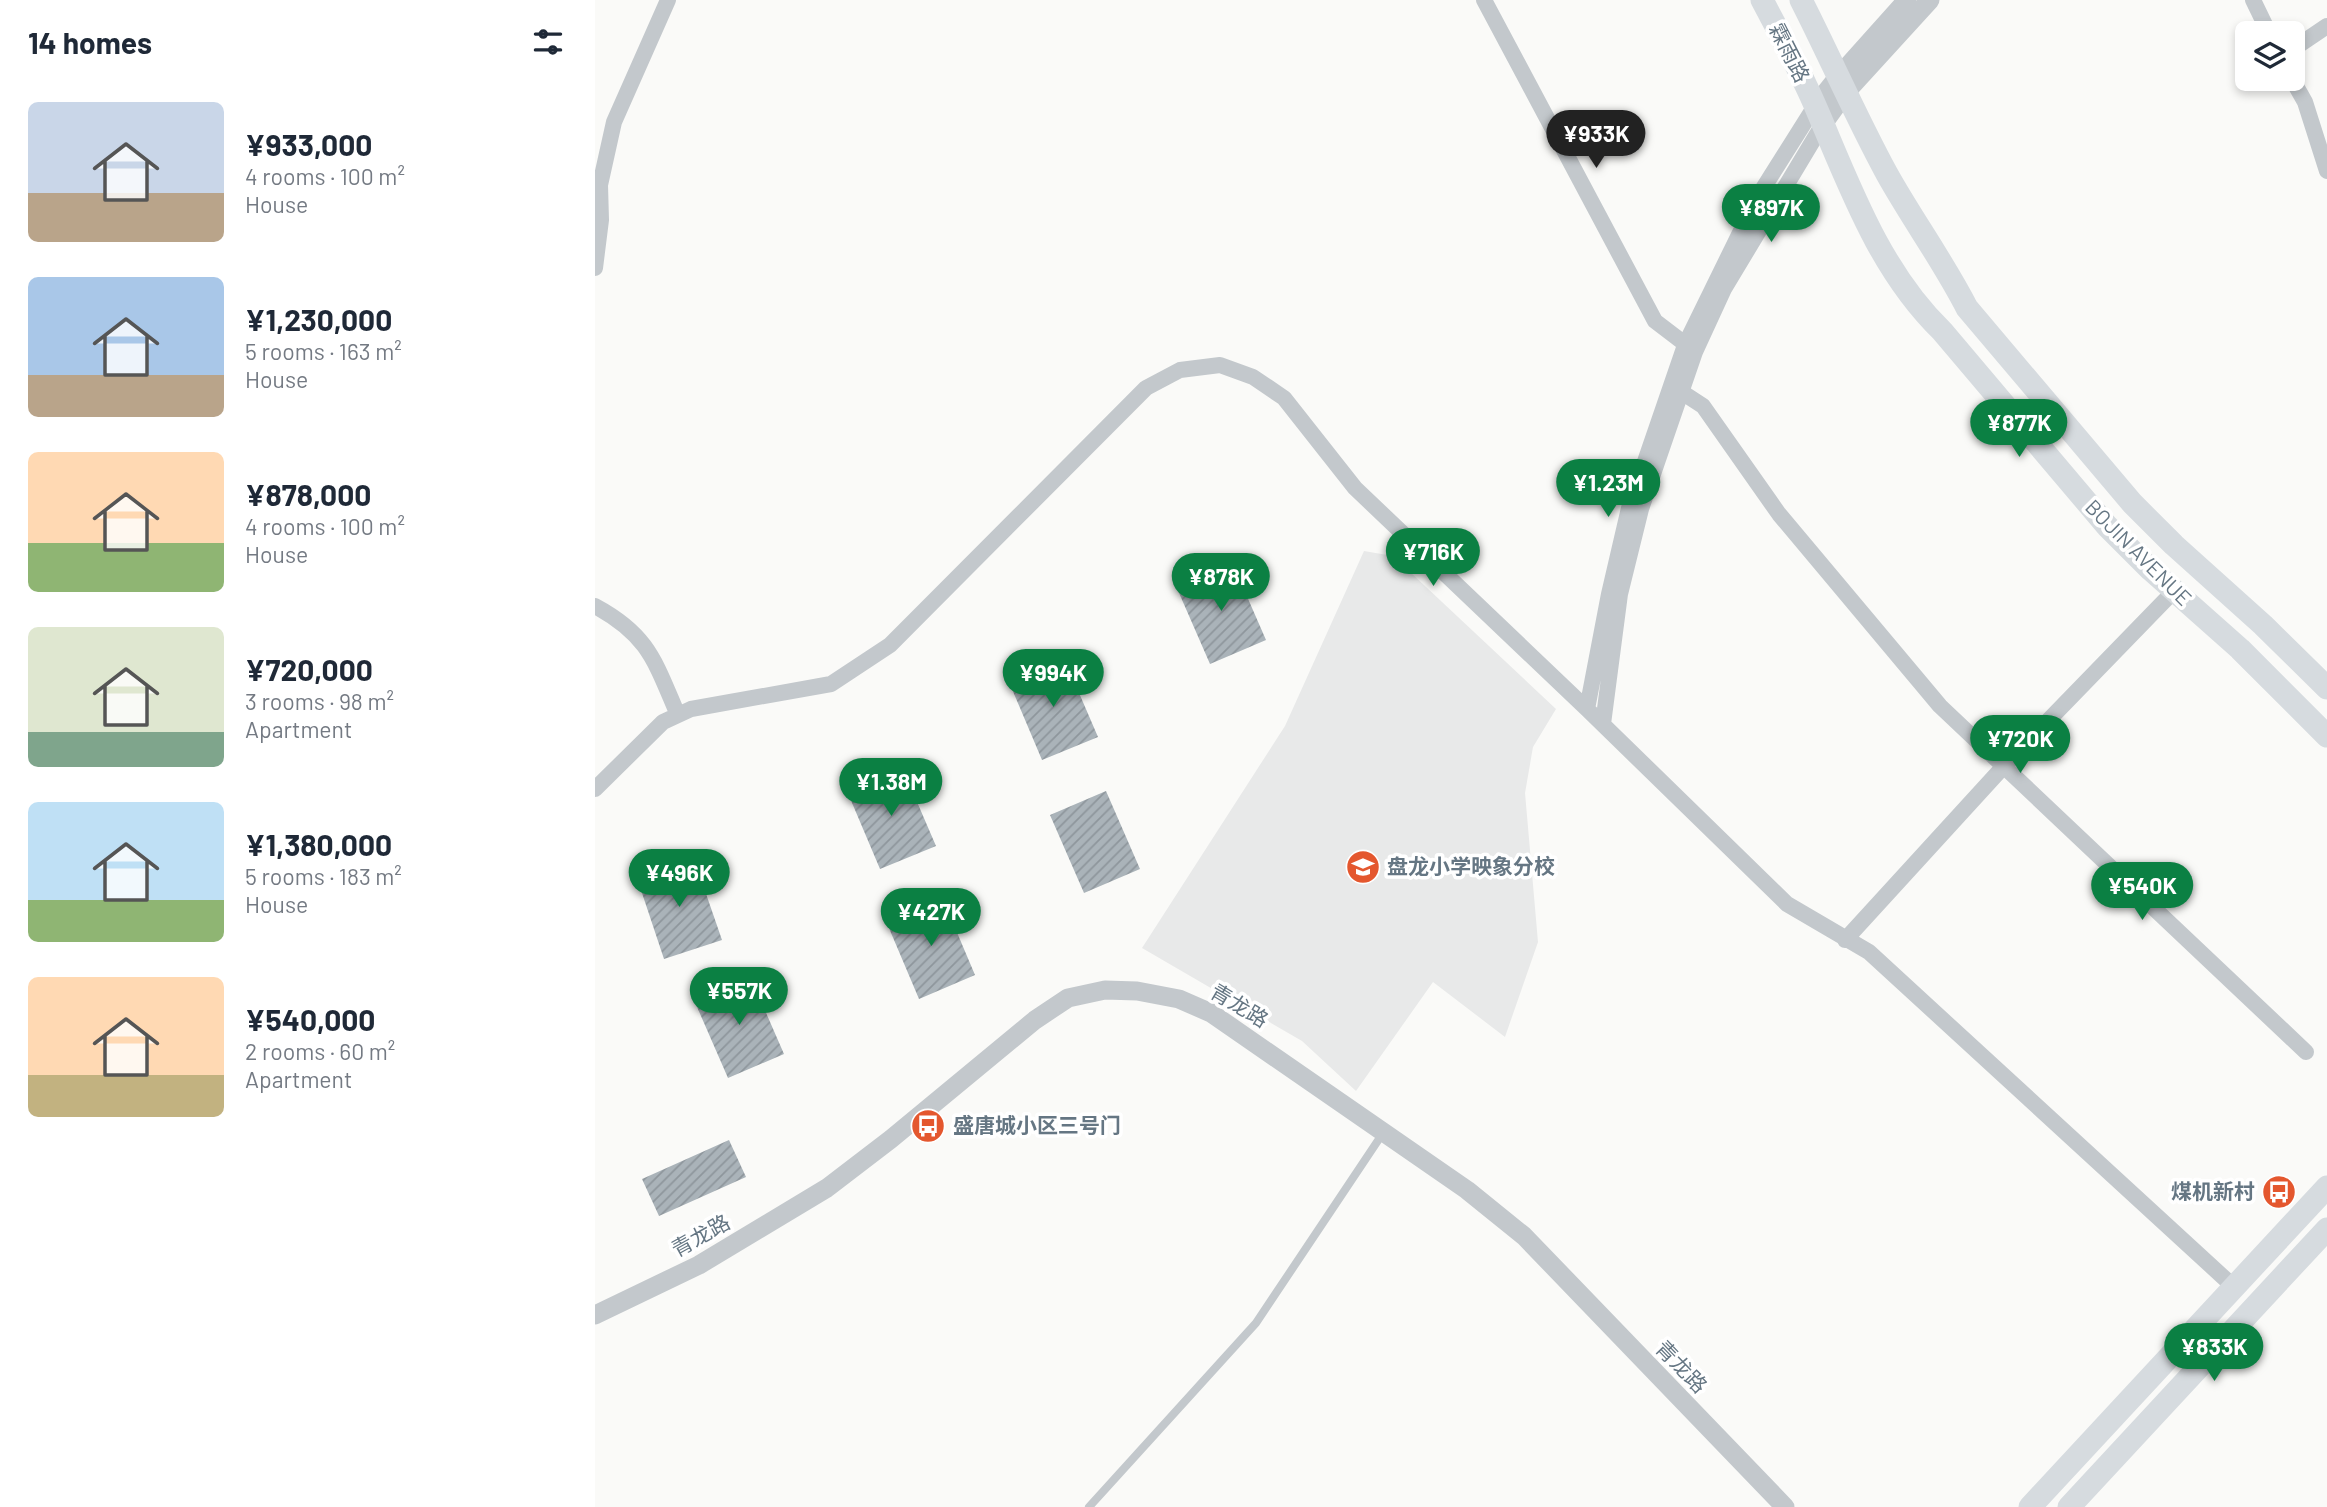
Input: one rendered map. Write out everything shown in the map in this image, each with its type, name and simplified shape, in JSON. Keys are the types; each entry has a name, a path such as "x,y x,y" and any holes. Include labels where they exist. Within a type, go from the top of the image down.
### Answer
{"main road":[{"name":"霖雨路","path":"1762,0 1819,115"},
{"name":"霖雨路","path":"1801,0 1842,84"},
{"name":"BOJIN AVENUE","path":"1842,84 1898,193 1967,307 2132,503 2327,688"},
{"name":"BOJIN AVENUE","path":"1819,115 1851,192 1875,239 1921,310 1942,331 2107,526 2174,591 2240,649 2327,736"},
{"path":"2030,1507 2327,1187"},
{"path":"2069,1507 2327,1229"}],"street":[{"path":"595,268 601,220 600,185 614,122 669,0"},
{"path":"1484,0 1655,321 1690,348"},
{"path":"1587,709 1629,508 1690,348 1757,198 1907,0"},
{"path":"1842,84 1930,0"},
{"path":"2253,0 2263,21"},
{"path":"2305,41 2327,26"},
{"path":"2299,91 2305,102 2327,171"},
{"path":"1603,724 1620,594 1641,509 1681,391 1690,348"},
{"path":"595,789 663,722 691,709 831,684 890,645 1146,388 1180,370 1220,365 1253,377 1284,398 1355,488 1787,904 1845,940 1870,952 2234,1287"},
{"path":"1681,391 1703,405 1779,514 1940,706 2306,1052"},
{"path":"1845,940 2004,765 2174,591"},
{"path":"595,606 634,632 653,658 678,715"},
{"name":"青龙路","path":"595,1315 699,1265 827,1188 1035,1020 1068,998 1105,990 1137,991 1178,999 1211,1013 1467,1190 1524,1236 1784,1507"}],"lane":[{"path":"1089,1507 1256,1323 1384,1131"}],"shaded area":[{"name":"盘龙小学映象分校","path":"1364,551 1393,556 1556,709 1533,747 1525,793 1538,942 1505,1037 1433,982 1356,1091 1302,1041 1142,948 1285,726"}],"building":[{"path":"1232,562 1266,640 1210,664 1176,586"},
{"path":"1064,658 1098,737 1042,760 1009,682"},
{"path":"902,767 936,846 880,869 847,791"},
{"path":"1106,791 1140,869 1084,893 1050,815"},
{"path":"694,859 722,940 664,959 637,878"},
{"path":"942,897 975,975 919,999 886,921"},
{"path":"750,976 784,1054 728,1078 694,1000"},
{"path":"729,1140 746,1177 659,1216 642,1179"}],"place":[{"name":"盘龙小学映象分校","path":"1363,867"},
{"name":"盛唐城小区三号门","path":"928,1126"},
{"name":"煤机新村","path":"2279,1192"}]}
